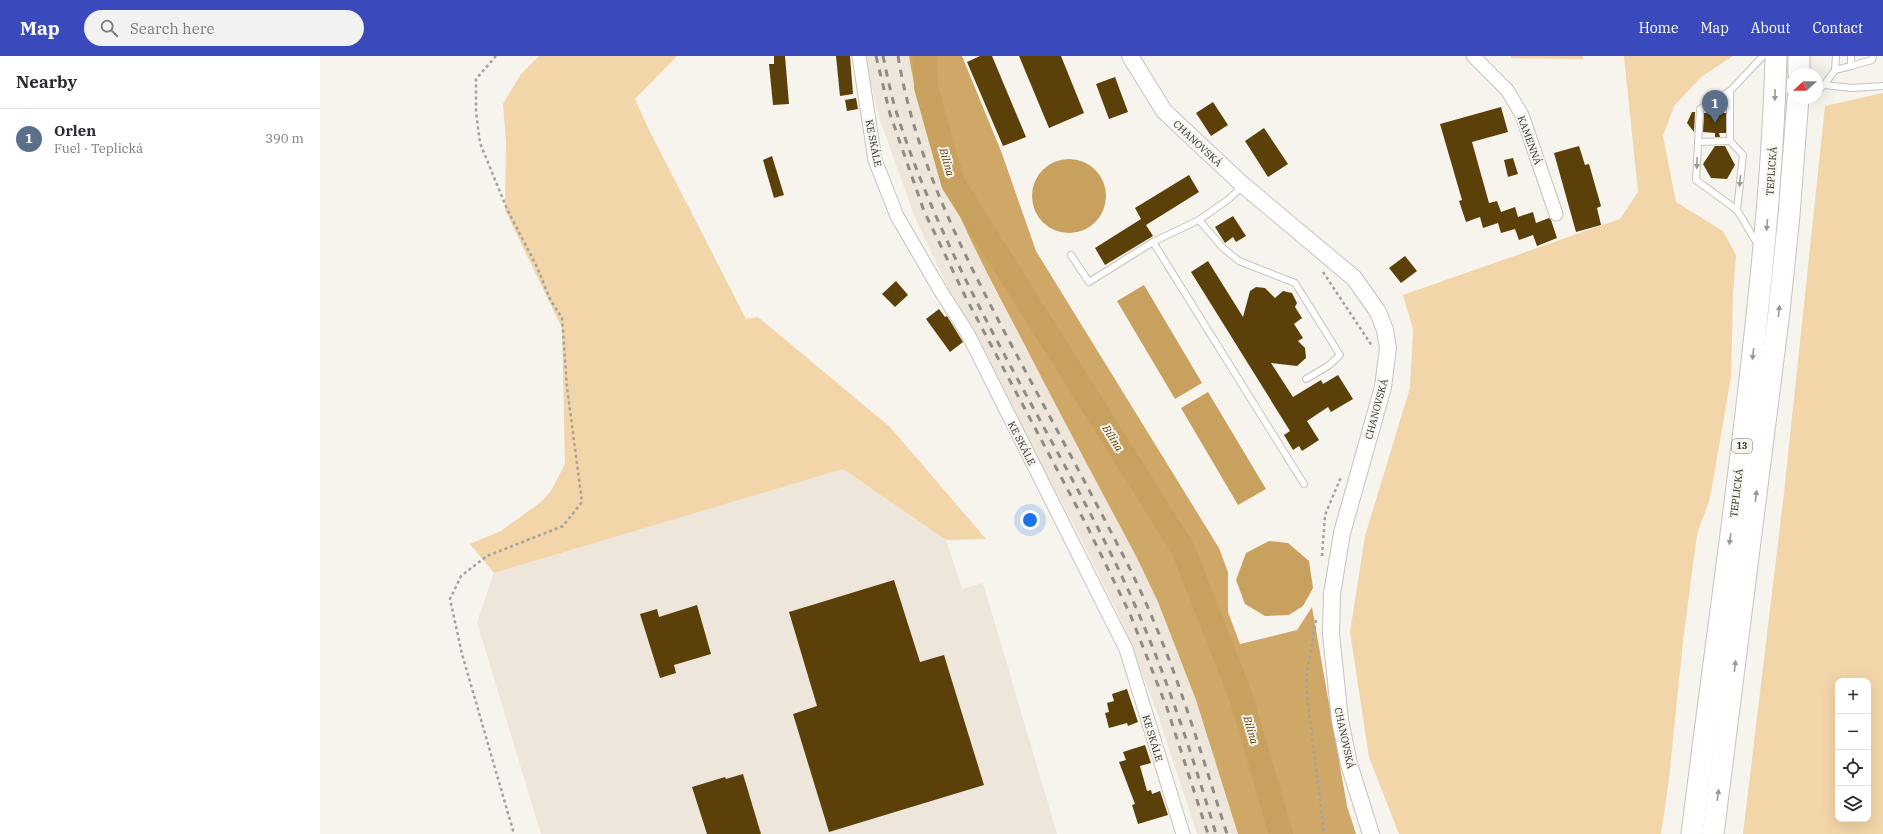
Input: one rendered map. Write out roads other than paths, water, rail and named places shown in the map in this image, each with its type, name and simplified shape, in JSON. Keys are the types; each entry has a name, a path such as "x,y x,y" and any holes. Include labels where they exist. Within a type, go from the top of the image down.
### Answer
{"highway":[{"name":"TEPLICKÁ","path":"1692,834 1737,488 1764,256 1774,123 1776,56"},
{"path":"1798,68 1799,56"},
{"name":"TEPLICKÁ","path":"1713,834 1779,312 1800,104"}],"street":[{"name":"KE SKÁLE","path":"859,56 875,160 896,216 968,334 1126,649 1183,834"},
{"name":"CHANOVSKÁ","path":"1130,56 1164,111 1243,185 1354,278 1378,312 1385,330 1388,348 1383,386 1342,533 1332,594 1331,634 1340,720 1349,764 1371,834"},
{"name":"KAMENNÁ","path":"1473,56 1507,90 1522,115 1556,214"}],"lane":[{"path":"1763,56 1730,91 1700,109 1696,180 1737,210 1764,256"},
{"path":"1824,85 1835,70 1836,56"},
{"path":"1851,56 1851,66"},
{"path":"1835,70 1872,60 1873,56"},
{"path":"1824,85 1852,88 1883,86"},
{"path":"1730,91 1730,142"},
{"path":"1698,142 1730,142 1743,155 1737,210"},
{"path":"1071,255 1089,282 1153,242 1199,220 1229,199 1243,185"},
{"path":"1199,220 1223,248 1239,261 1295,283 1340,355 1328,366 1306,379"},
{"path":"1153,242 1304,484"}],"waterway":[{"name":"Bílina","path":"925,56 926,87 953,183 1183,549 1241,697 1281,834"}],"railway":[{"path":"876,56 890,114 924,211 965,296 1087,526 1130,614 1167,708 1208,834"},
{"path":"883,56 897,114 918,173 942,230 969,287 1087,507 1131,595 1171,696 1216,834"},
{"path":"898,56 905,93 915,129 940,199 971,267 1141,592 1156,626 1182,694 1227,834"}],"place":[{"name":"Orlen","path":"1715,123"}]}
